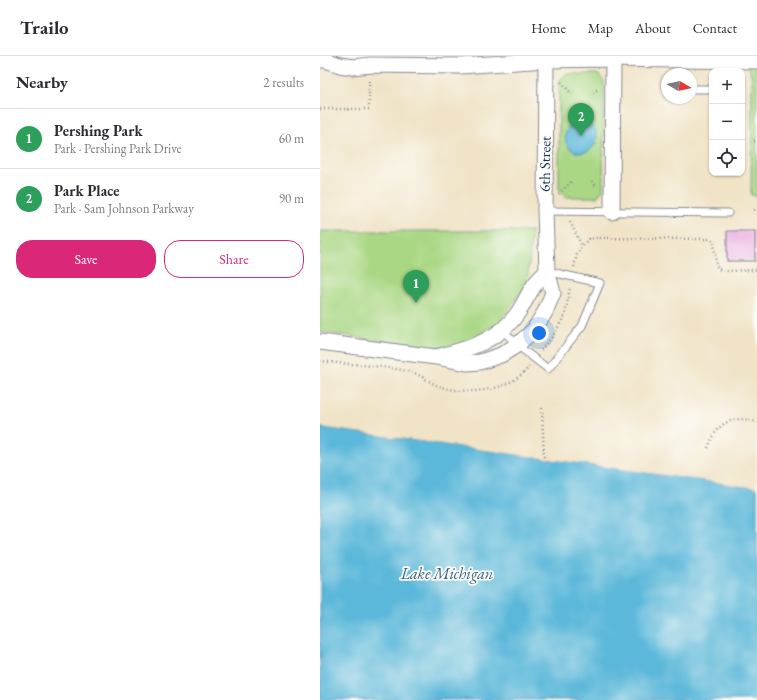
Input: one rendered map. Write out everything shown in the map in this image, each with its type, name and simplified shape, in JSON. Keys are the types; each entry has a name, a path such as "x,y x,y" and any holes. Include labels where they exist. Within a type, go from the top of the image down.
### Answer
{"street":[{"path":"612,212 613,57"},
{"path":"324,59 340,65 352,67 371,65 460,66 546,58 613,57 757,61"},
{"name":"6th Street","path":"320,342 436,357 467,364 480,362 501,354 517,345 534,330 545,312 553,293 547,271 545,212 546,58"},
{"path":"436,357 465,350 483,343 502,329 516,316 533,287 547,271"}],"lane":[{"path":"697,89 709,89"},
{"path":"545,212 728,213"},
{"path":"502,329 517,345 548,369 582,326 600,283 547,271"}],"path":[{"path":"558,77 572,94"},
{"path":"320,109 369,109 369,80"},
{"path":"557,196 571,182"},
{"path":"570,221 582,246"},
{"path":"542,408 544,459"},
{"path":"708,448 714,434 721,425 726,422 739,418 757,422"}],"green space":[{"path":"747,61 757,61 757,196 751,195 752,79"},
{"path":"566,74 598,74 604,82 603,190 597,197 565,197 559,189 559,81"},
{"path":"320,231 532,231 527,283 499,323 462,344 434,348 320,332"}],"water":[{"path":"578,121 584,121 593,125 597,137 593,149 584,153 578,153 569,149 565,140 565,134 569,125"},
{"name":"Lake Michigan","path":"320,427 757,488 757,700 320,700"}],"pier":[{"path":"320,425 757,486 757,488 320,427"}],"building":[{"path":"727,231 755,231 755,261 727,261"}],"place":[{"name":"Park Place","path":"581,136"},
{"name":"Pershing Park","path":"416,303"}]}
